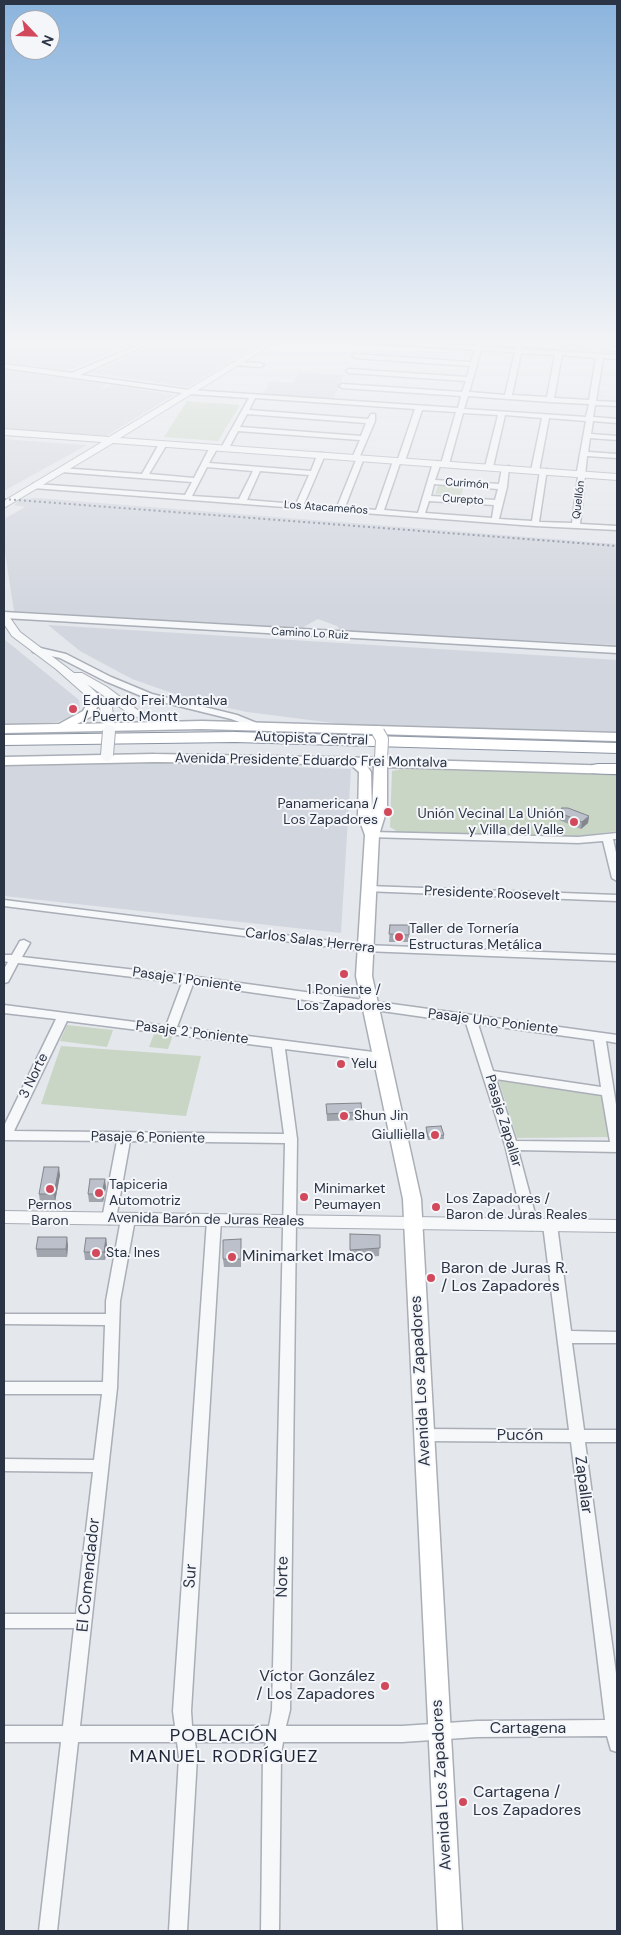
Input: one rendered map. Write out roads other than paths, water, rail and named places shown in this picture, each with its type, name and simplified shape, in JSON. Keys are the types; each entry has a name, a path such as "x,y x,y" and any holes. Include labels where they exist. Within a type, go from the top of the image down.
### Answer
{"highway":[{"name":"Autopista Central","path":"4,740 235,737 617,748"},
{"name":"Autopista Central","path":"4,751 220,748 617,758"},
{"path":"598,769 617,769"}],"main road":[{"path":"55,728 85,716 92,707 92,695"},
{"path":"4,729 109,729 171,725 258,726 617,737"},
{"name":"Avenida Los Zapadores","path":"373,731 382,740 380,809 372,835 364,948 364,976 369,1006 409,1180 413,1223 438,1732 450,1931"},
{"name":"Avenida Presidente Eduardo Frei Montalva","path":"4,761 107,757 352,762 381,760 598,769"},
{"name":"Avenida Los Zapadores","path":"352,762 361,766 365,772 365,816 372,835"}],"street":[{"path":"4,505 128,429"},
{"path":"225,448 235,429"},
{"path":"239,429 364,438"},
{"path":"340,509 368,429"},
{"path":"379,512 411,429"},
{"path":"421,515 431,482 441,464 453,429"},
{"path":"489,467 498,429"},
{"path":"535,524 544,429"},
{"name":"Quellón","path":"576,526 588,429"},
{"path":"4,432 617,476"},
{"path":"586,436 617,438"},
{"path":"144,476 163,444"},
{"path":"187,498 214,447"},
{"path":"584,454 617,456"},
{"path":"299,506 321,455"},
{"path":"205,465 313,473"},
{"path":"495,521 506,468"},
{"path":"242,502 257,469"},
{"path":"62,470 197,480"},
{"name":"Curimón","path":"431,482 503,487"},
{"name":"Los Atacameños","path":"36,486 535,524 617,528"},
{"name":"Curepto","path":"426,498 499,503"},
{"path":"617,522 617,528"},
{"path":"4,616 16,634 60,667 97,686 135,713 171,725"},
{"name":"Camino Lo Ruiz","path":"4,616 617,650"},
{"path":"36,650 63,656 108,679 149,696 234,717 258,726"},
{"path":"60,667 71,679 106,707 109,729 107,757"},
{"path":"372,835 578,840 612,836 617,878"},
{"name":"Presidente Roosevelt","path":"368,889 617,898"},
{"name":"Carlos Salas Herrera","path":"4,903 364,948 617,958"},
{"path":"4,980 9,958 24,943"},
{"name":"Pasaje 1 Poniente","path":"9,958 189,980 369,1006"},
{"path":"170,1030 189,980"},
{"name":"Pasaje Uno Poniente","path":"369,1006 617,1038"},
{"name":"Pasaje 2 Poniente","path":"4,1008 381,1057"},
{"name":"3 Norte","path":"4,1136 64,1016"},
{"name":"Pasaje Zapallar","path":"471,1020 511,1145 531,1225"},
{"path":"511,1145 617,1147 599,1036"},
{"name":"Norte","path":"270,1931 272,1754 281,1700 291,1139 278,1044"},
{"path":"488,1074 608,1092"},
{"name":"Pasaje 6 Poniente","path":"4,1136 291,1139"},
{"path":"109,1219 124,1138"},
{"name":"Avenida Barón de Juras Reales","path":"4,1217 617,1226"},
{"name":"El Comendador","path":"48,1931 110,1388 112,1320 116,1278 128,1219"},
{"name":"Sur","path":"178,1931 188,1758 182,1711 214,1220"},
{"name":"Zapallar","path":"550,1225 617,1734"},
{"path":"4,1319 112,1320"},
{"path":"564,1337 617,1337"},
{"path":"4,1388 110,1388"},
{"name":"Pucón","path":"424,1435 617,1436"},
{"path":"4,1465 101,1466"},
{"path":"4,1621 83,1621"},
{"name":"Cartagena","path":"4,1734 276,1734 438,1732 477,1729 617,1734"}],"railway":[{"path":"4,499 617,546"}],"place":[{"name":"Eduardo Frei Montalva / Puerto Montt","path":"73,709"},
{"name":"Panamericana / Los Zapadores","path":"388,812"},
{"name":"Unión Vecinal La Unión y Villa del Valle","path":"574,822"},
{"name":"Taller de Tornería Estructuras Metálica","path":"399,937"},
{"name":"1 Poniente / Los Zapadores","path":"344,974"},
{"name":"Yelu","path":"341,1064"},
{"name":"Shun Jin","path":"344,1116"},
{"name":"Giulliella","path":"435,1135"},
{"name":"Pernos Baron","path":"50,1189"},
{"name":"Tapiceria Automotriz","path":"99,1193"},
{"name":"Minimarket Peumayen","path":"304,1197"},
{"name":"Los Zapadores / Baron de Juras Reales","path":"436,1207"},
{"name":"Sta. Ines","path":"96,1253"},
{"name":"Minimarket Imaco","path":"232,1257"},
{"name":"Baron de Juras R. / Los Zapadores","path":"431,1278"},
{"name":"Víctor González / Los Zapadores","path":"385,1686"},
{"name":"Cartagena / Los Zapadores","path":"463,1802"}],"district":[{"name":"POBLACIÓN MANUEL RODRÍGUEZ","path":"224,1746"}]}
